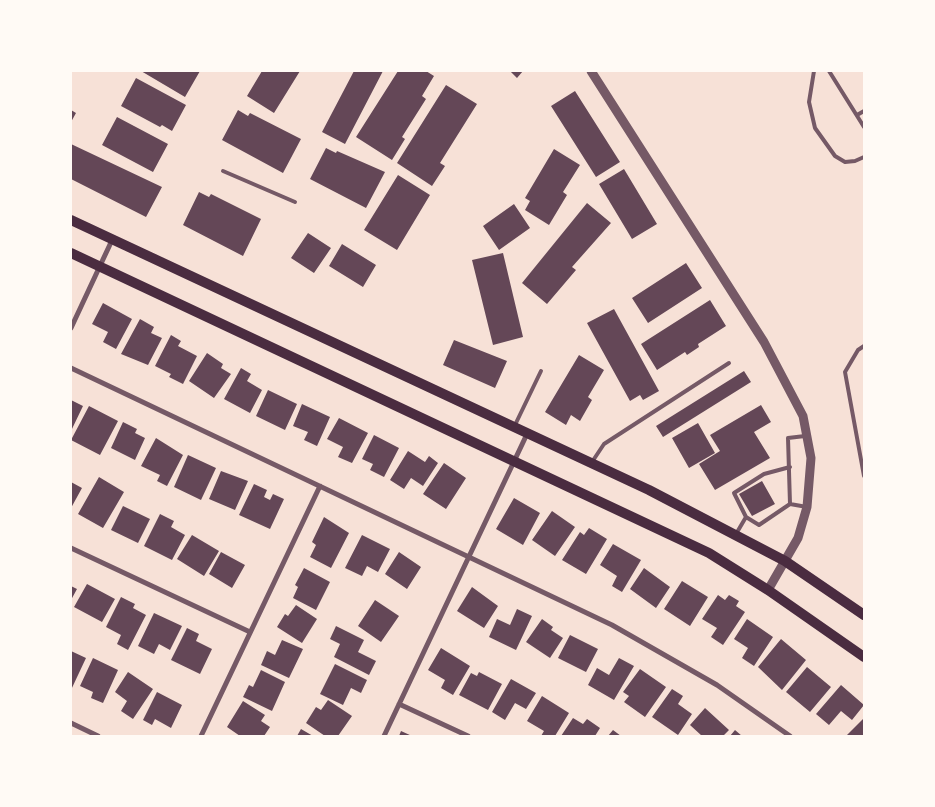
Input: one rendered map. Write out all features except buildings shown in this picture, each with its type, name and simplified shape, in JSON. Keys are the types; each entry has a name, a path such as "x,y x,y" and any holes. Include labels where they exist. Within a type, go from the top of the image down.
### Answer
{"main road":[{"path":"71,220 113,238 171,268 385,365 592,463 736,534 786,561 864,615"},
{"path":"71,253 708,553 768,590 864,657"}],"street":[{"path":"591,71 764,342 791,390 803,416 807,435 811,478 806,507 798,538 768,590"},
{"path":"71,328 113,238"},
{"path":"71,368 612,625 665,653 717,685 790,736"},
{"path":"384,736 528,434"},
{"path":"201,736 320,486"},
{"path":"71,548 250,632"},
{"path":"399,704 468,736"},
{"path":"71,723 98,736"}],"lane":[{"path":"814,71 809,102 810,116 815,128 835,156 845,162 856,161 864,157"},
{"path":"829,71 864,127"},
{"path":"857,115 864,111"},
{"path":"223,171 295,202"},
{"path":"864,346 858,350 845,372 864,476"},
{"path":"592,463 604,444 729,363"},
{"path":"514,427 542,371"},
{"path":"790,504 788,438 807,435"},
{"path":"790,467 764,474 734,493 746,517 759,525 790,504 806,507"},
{"path":"736,534 746,517"}]}
